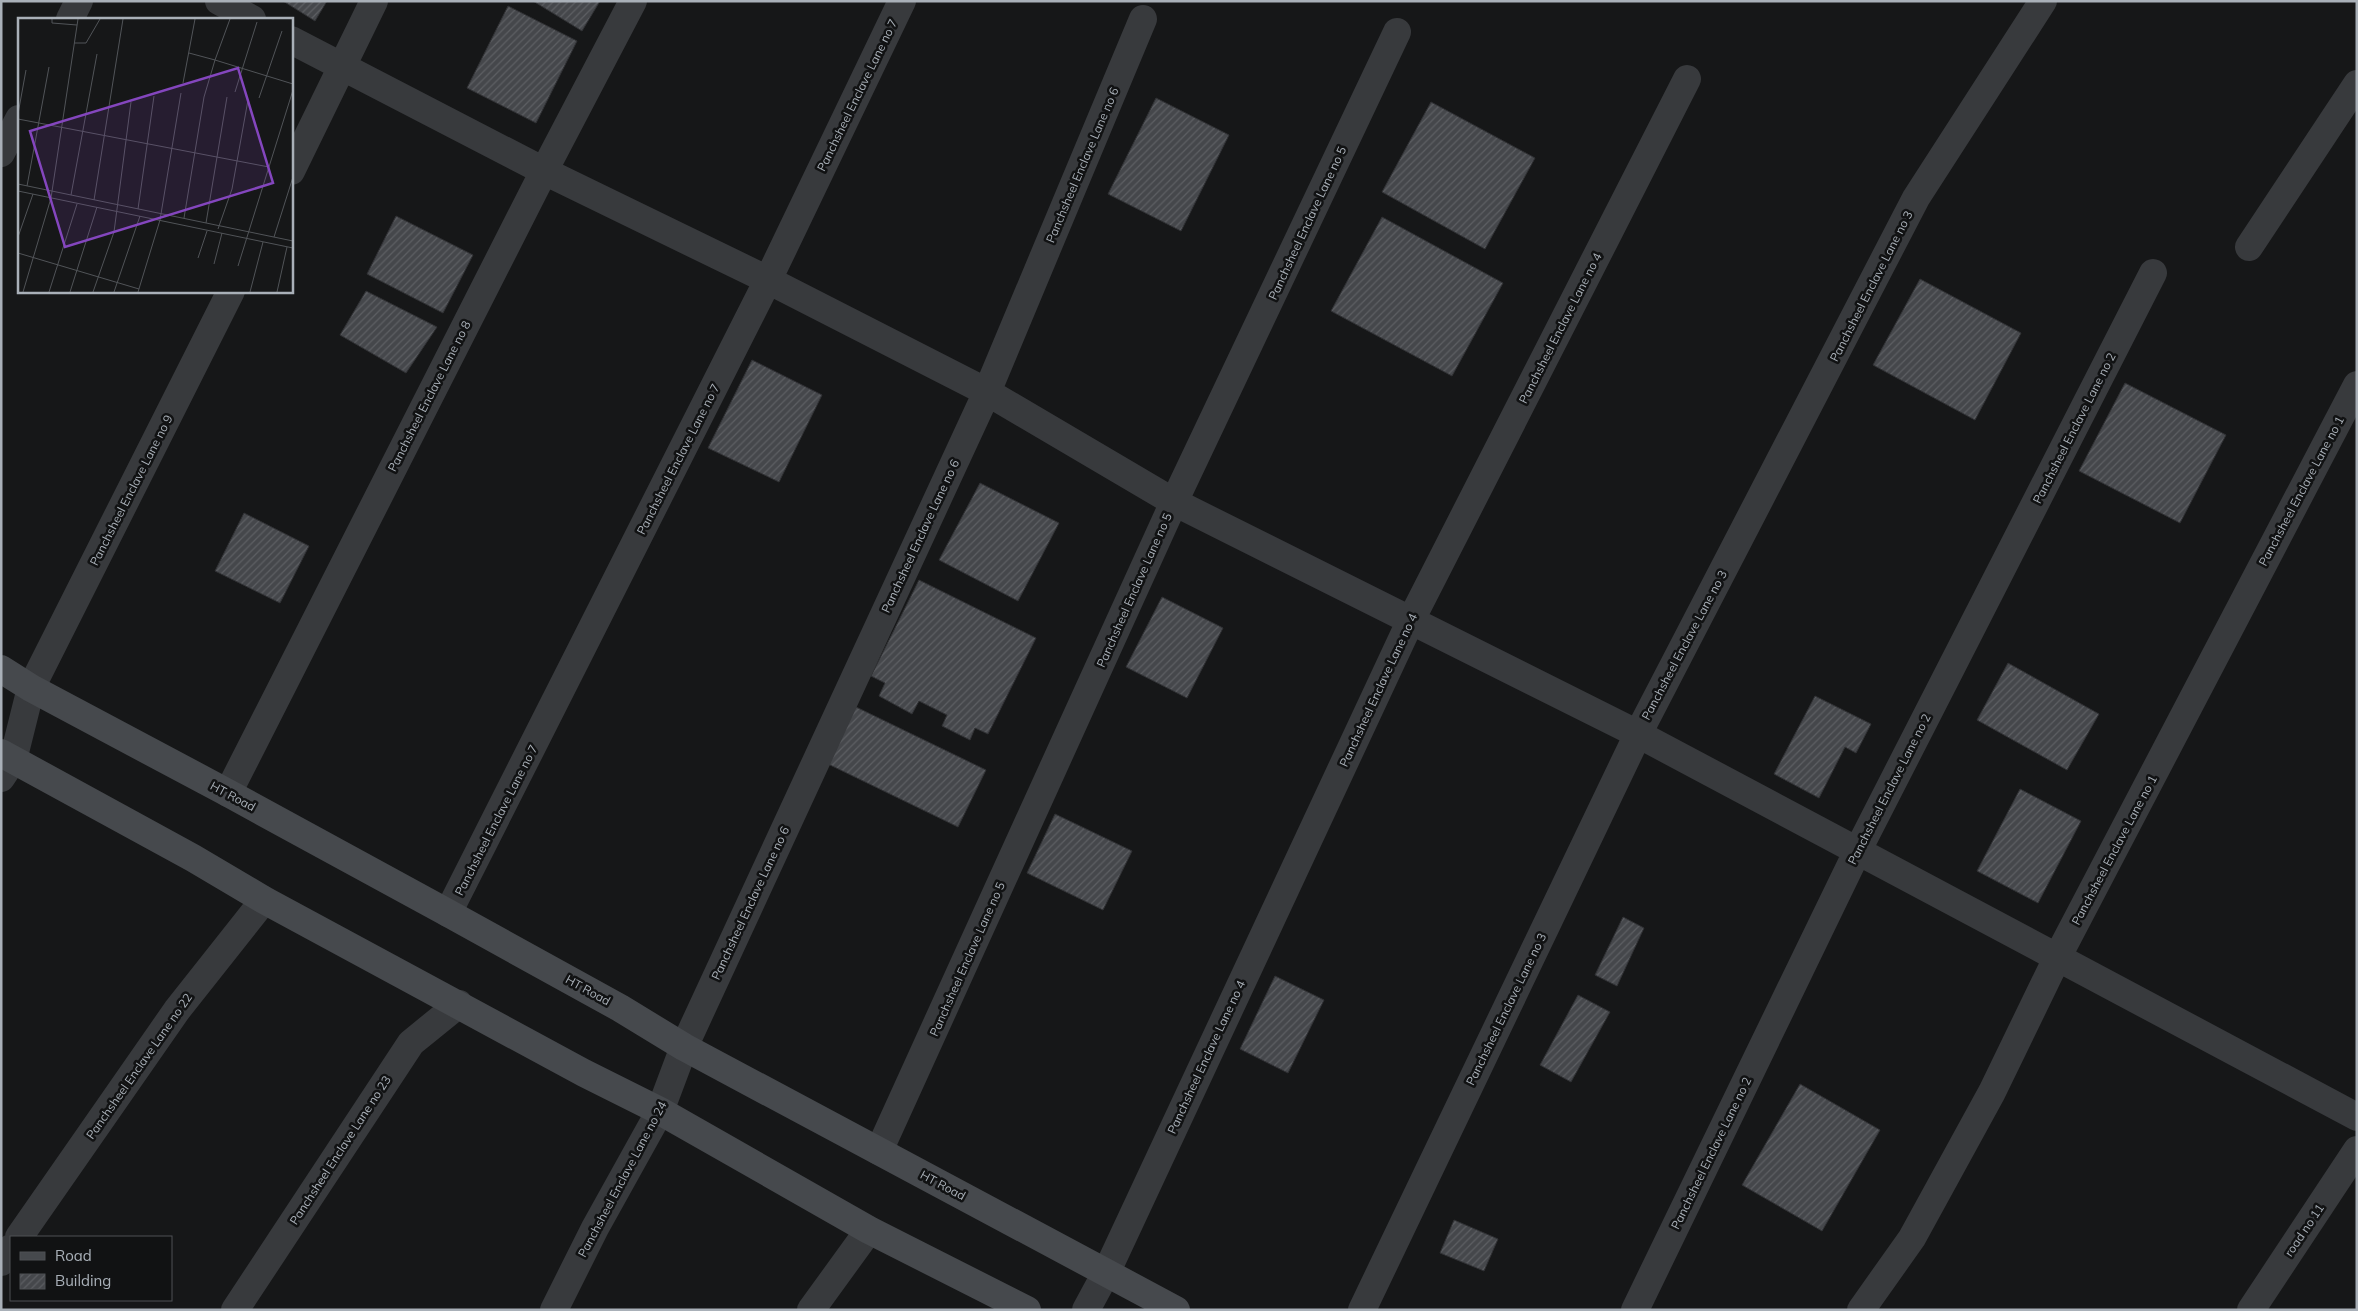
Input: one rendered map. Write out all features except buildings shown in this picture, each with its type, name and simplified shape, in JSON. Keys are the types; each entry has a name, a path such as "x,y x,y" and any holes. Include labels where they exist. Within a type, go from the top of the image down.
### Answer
{"street":[{"path":"70,18 79,1"},
{"path":"220,1 250,18"},
{"path":"292,170 374,1"},
{"name":"Panchsheel Enclave Lane no 8","path":"228,793 544,171 633,1"},
{"name":"Panchsheel Enclave Lane no 7","path":"448,913 768,280 902,1"},
{"name":"Panchsheel Enclave Lane no 3","path":"1362,1310 1638,734 1916,198 2043,1"},
{"name":"Panchsheel Enclave Lane no 6","path":"684,1046 987,392 1143,19"},
{"name":"Panchsheel Enclave Lane no 5","path":"879,1151 1174,502 1397,32"},
{"path":"292,41 544,171 768,280 987,392 1174,502 1410,622 1638,734 2357,1117"},
{"name":"Panchsheel Enclave Lane no 4","path":"1086,1310 1107,1271 1410,622 1688,79"},
{"path":"2249,247 2357,84"},
{"path":"1,153 18,121"},
{"name":"Panchsheel Enclave Lane no 2","path":"1635,1310 1858,850 2153,273"},
{"name":"Panchsheel Enclave Lane no 9","path":"5,764 31,688 230,292"},
{"name":"Panchsheel Enclave Lane no 1","path":"1861,1310 1917,1230 1992,1092 2057,958 2357,385"},
{"name":"HT Road","path":"1,669 31,688 448,913 620,1008 684,1046 1107,1271 1176,1310"},
{"path":"5,764 193,858 264,900 584,1073 660,1111 869,1230 1027,1310"},
{"name":"Panchsheel Enclave Lane no 22","path":"20,1236 177,1010 264,900"},
{"name":"Panchsheel Enclave Lane no 23","path":"235,1310 411,1043 459,1004"},
{"name":"Panchsheel Enclave Lane no 24","path":"554,1310 595,1228 660,1111 684,1046"},
{"name":"road no 11","path":"2251,1310 2357,1150"},
{"path":"811,1310 869,1230"},
{"path":"1,1262 10,1249"}]}
